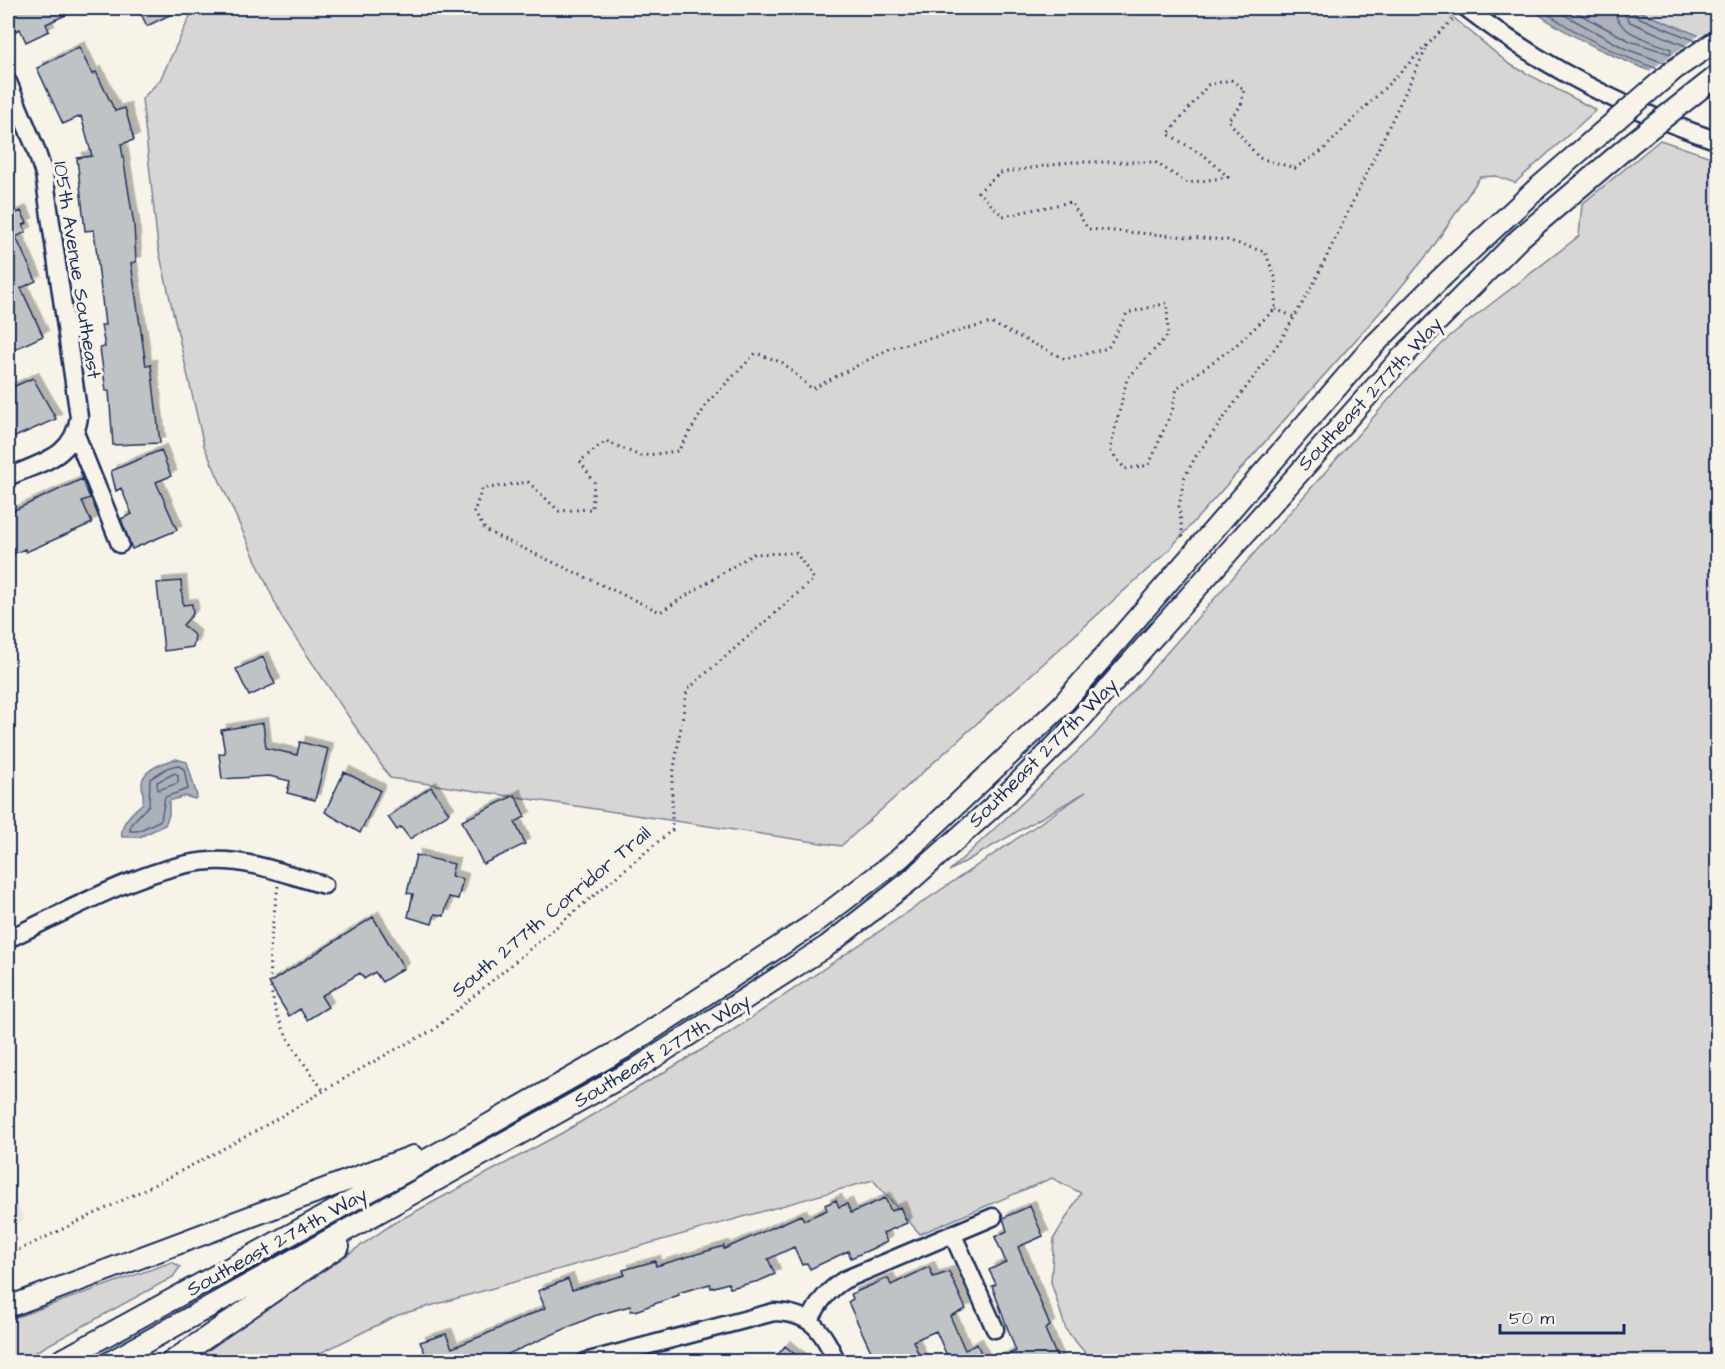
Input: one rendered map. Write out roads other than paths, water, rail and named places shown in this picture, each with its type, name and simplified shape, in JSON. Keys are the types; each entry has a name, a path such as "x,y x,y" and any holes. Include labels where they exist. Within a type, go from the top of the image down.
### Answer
{"main road":[{"name":"Southeast 277th Way","path":"495,1120 624,1048 702,999 812,926 900,858 1061,706 1371,348 1438,281 1534,191 1675,69 1718,40"},
{"name":"Southeast 277th Way","path":"436,1180 561,1113 718,1018 827,946 911,880 1004,797 1070,732 1402,357 1552,209 1693,92 1718,75"},
{"name":"Southeast 274th Way","path":"58,1362 495,1120"},
{"path":"8,1307 406,1159 495,1120"},
{"name":"Southeast 274th Way","path":"110,1362 436,1180"},
{"path":"171,1362 436,1180"}],"street":[{"path":"1462,11 1550,67 1653,118 1718,141"},
{"name":"105th Avenue Southeast","path":"8,82 35,147 50,203 78,417 76,435"},
{"path":"8,477 67,448 76,435"},
{"path":"76,435 120,544"},
{"path":"8,939 145,876 182,865 213,861 246,864 324,885"},
{"path":"810,1320 819,1301 830,1289 844,1280 993,1217"},
{"path":"953,1235 994,1329"},
{"path":"585,1362 774,1312 790,1312 810,1320 826,1339 837,1362"}],"water":[{"path":"1529,8 1631,8 1717,43 1717,94 1667,77 1596,48"},
{"path":"176,759 187,762 197,796 195,799 185,796 169,801 169,815 165,825 140,837 122,837 125,822 143,803 143,778 155,767"}]}
